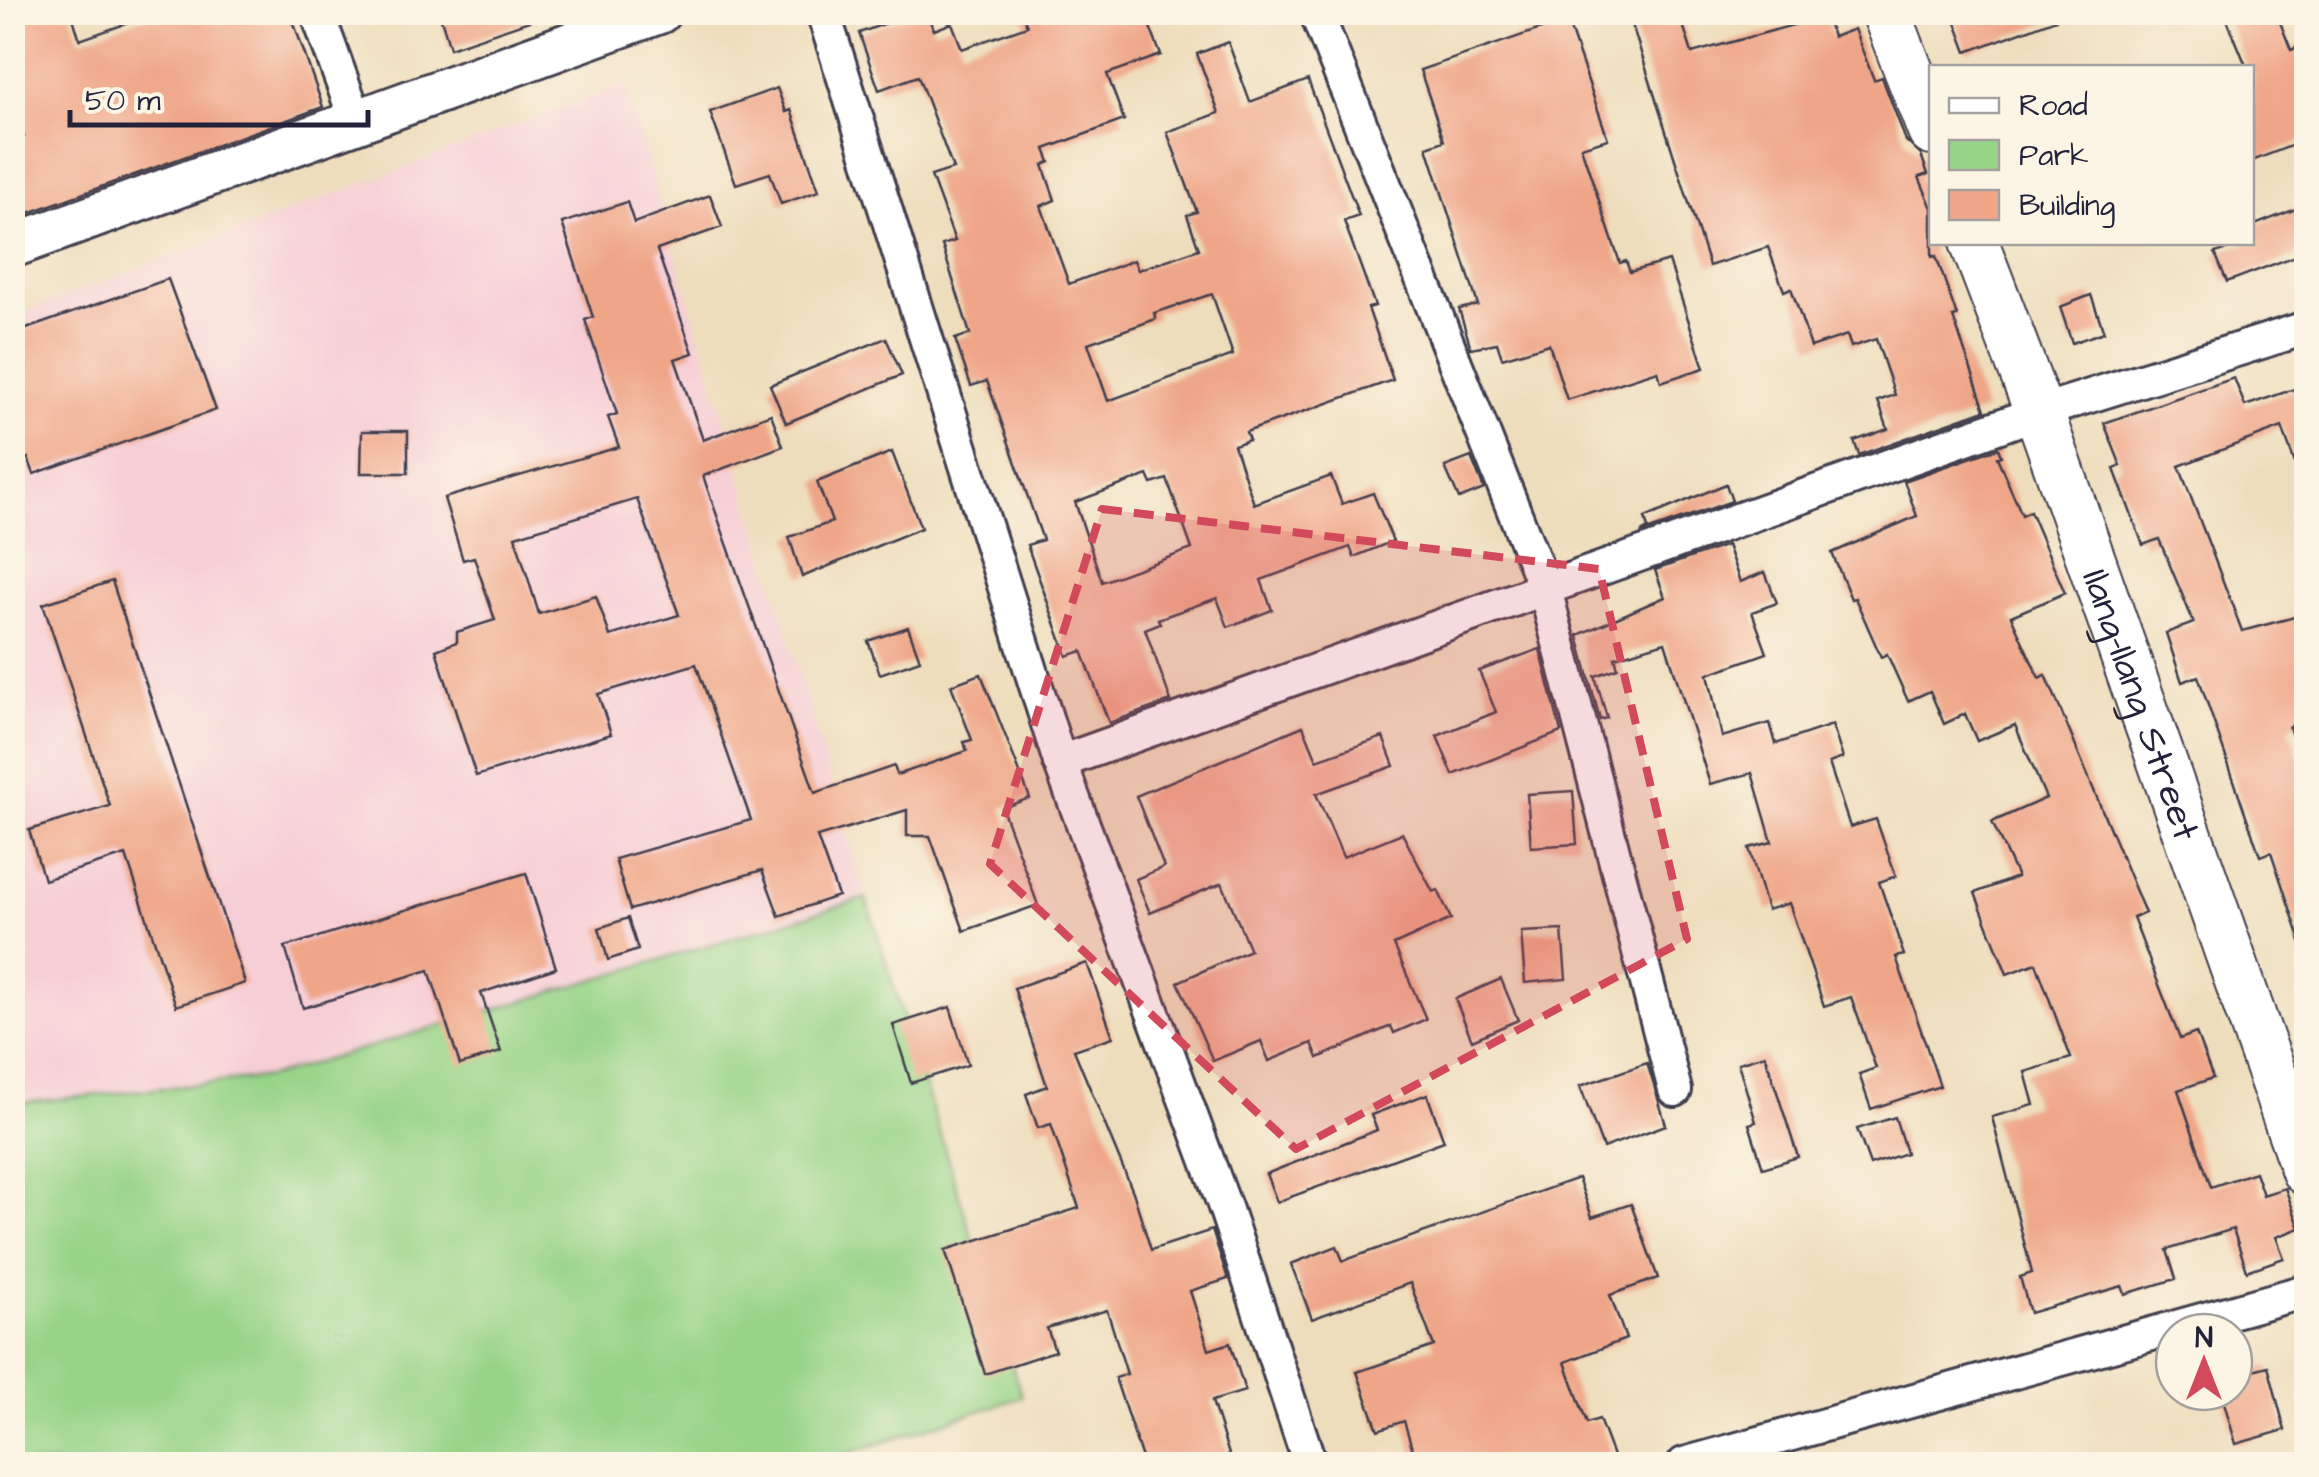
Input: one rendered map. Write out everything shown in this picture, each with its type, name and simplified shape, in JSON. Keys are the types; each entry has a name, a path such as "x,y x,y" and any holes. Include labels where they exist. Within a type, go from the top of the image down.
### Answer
{"main road":[{"path":"1886,12 1929,123"},
{"name":"Ilang-Ilang Street","path":"1975,245 2040,412 2306,1171"}],"street":[{"path":"317,12 356,120"},
{"path":"12,246 659,12"},
{"path":"823,12 1060,762 1226,1210 1310,1464"},
{"path":"1316,12 1545,588 1675,1090"},
{"path":"1060,762 2040,412 2306,328"},
{"path":"1684,1464 2306,1291"}],"highlighted area":[{"path":"1102,509 1599,569 1687,939 1296,1149 990,864"}],"shaded area":[{"path":"625,84 866,898 269,1077 13,1104 13,316"}],"green space":[{"path":"866,898 1022,1397 816,1464 13,1464 12,1104 269,1077"}],"building":[{"path":"12,12 71,12 80,40 159,12 290,12 323,107 12,219 12,141 24,137 12,99"},
{"path":"439,12 537,12 538,18 450,48"},
{"path":"917,12 928,12 934,30 952,23 962,49 1027,26 1022,12 1144,12 1161,55 1107,74 1124,120 1045,149 1050,162 1043,165 1055,200 1041,206 1069,284 1134,260 1138,270 1199,249 1187,215 1197,212 1167,132 1219,113 1197,54 1228,42 1250,102 1308,80 1359,216 1344,221 1375,306 1368,308 1393,380 1246,432 1249,440 1234,445 1254,504 1331,476 1342,504 1373,493 1393,541 1354,557 1350,547 1261,580 1272,610 1228,627 1217,598 1158,619 1160,623 1145,629 1171,701 1109,723 1082,651 1067,656 1027,545 1043,540 987,381 971,386 955,339 970,334 942,245 955,241 931,176 953,169 918,76 879,90 859,33","holes":["1212,294 1233,355 1108,401 1088,343 1156,319 1154,313","1148,475 1152,484 1167,479 1192,549 1102,582 1075,502"]},
{"path":"1628,12 1679,12 1692,53 1826,16 1833,37 1854,29 1874,80 1882,77 1906,141 1921,155 1928,174 1919,177 1929,201 1929,245 1957,316 1953,317 1985,410 1859,455 1854,441 1888,429 1878,401 1895,395 1876,339 1851,347 1847,335 1811,347 1791,288 1784,291 1768,247 1709,266"},
{"path":"1952,12 2064,12 2064,16 1967,52"},
{"path":"2224,12 2276,12 2291,50 2306,44 2306,140 2254,160 2254,65 2246,65"},
{"path":"1567,20 1608,139 1581,147 1620,263 1626,261 1630,272 1669,261 1704,368 1661,382 1658,371 1567,400 1549,344 1502,358 1497,343 1471,348 1459,309 1478,305 1427,147 1444,141 1420,70"},
{"path":"777,88 786,112 791,110 819,191 781,204 770,173 736,184 710,112"},
{"path":"710,195 722,227 657,250 693,353 675,359 703,440 771,414 783,446 703,476 815,793 894,766 897,775 967,751 964,742 972,740 951,685 981,674 1030,798 1002,808 1038,905 964,931 930,836 907,836 907,810 817,837 838,896 779,916 762,870 630,910 615,859 751,820 696,664 598,694 611,734 476,776 436,650 457,642 457,632 495,620 474,557 463,560 444,498 619,447 608,417 617,414 585,320 593,317 562,223 627,202 634,223","holes":["637,499 679,615 610,636 596,596 539,614 515,536"]},
{"path":"2306,205 2306,252 2227,282 2215,253 2254,245 2254,225"},
{"path":"168,279 216,410 34,474 28,458 12,463 12,334"},
{"path":"2091,295 2104,332 2072,343 2060,307"},
{"path":"886,338 902,375 786,423 770,385"},
{"path":"2234,378 2245,406 2306,385 2306,482 2302,483 2282,427 2179,466 2242,631 2306,614 2306,720 2289,727 2306,776 2306,940 2301,941 2271,852 2260,856 2198,676 2182,682 2166,633 2194,623 2159,539 2143,545 2114,469 2121,466 2104,423"},
{"path":"362,431 408,431 408,473 361,473"},
{"path":"1998,448 2001,456 1997,457 2022,515 2030,511 2065,593 2011,616 2039,678 2046,675 2145,913 2133,918 2180,1039 2196,1033 2213,1078 2178,1090 2211,1187 2255,1172 2263,1195 2285,1188 2300,1228 2276,1237 2284,1258 2247,1271 2233,1229 2167,1250 2176,1279 2125,1294 2122,1286 2030,1313 2020,1277 2032,1273 1992,1117 2034,1105 2025,1072 2071,1058 2036,963 2007,974 1975,893 2017,877 1992,822 2046,798 2015,725 1977,741 1965,714 1944,724 1930,691 1908,701 1887,654 1881,657 1855,598 1851,599 1832,553 1917,516 1904,481"},
{"path":"892,452 921,528 802,577 789,537 832,522 817,482"},
{"path":"1471,457 1484,489 1459,499 1445,467"},
{"path":"1726,484 1732,501 1641,533 1648,529 1645,518"},
{"path":"1727,545 1740,582 1765,572 1777,603 1752,612 1767,653 1708,674 1722,737 1770,723 1776,744 1832,725 1843,758 1829,763 1850,827 1876,819 1896,876 1879,882 1904,955 1896,957 1940,1086 1871,1109 1859,1074 1876,1068 1851,997 1824,1006 1789,903 1767,910 1749,848 1772,842 1752,773 1710,784 1665,642 1615,657 1618,668 1595,676 1607,718 1600,720 1578,635 1665,597 1655,570"},
{"path":"112,581 245,983 176,1006 126,855 44,880 29,830 110,806 43,604"},
{"path":"908,627 920,660 880,674 868,641"},
{"path":"1540,649 1561,732 1453,775 1437,736 1496,712 1479,671"},
{"path":"1303,726 1317,760 1383,737 1394,766 1316,794 1343,857 1402,833 1433,892 1438,890 1451,919 1394,945 1426,1019 1394,1033 1391,1026 1318,1058 1312,1043 1269,1061 1261,1041 1213,1061 1178,982 1250,950 1222,883 1150,913 1136,879 1164,867 1136,796"},
{"path":"1573,791 1577,844 1531,847 1527,794"},
{"path":"526,873 556,968 481,993 501,1052 460,1065 429,970 303,1008 285,947"},
{"path":"628,918 638,950 608,960 599,928"},
{"path":"1562,930 1566,979 1525,983 1521,932"},
{"path":"1087,963 1113,1037 1074,1050 1133,1192 1151,1250 1212,1230 1228,1279 1190,1291 1209,1350 1230,1343 1245,1391 1212,1401 1232,1464 1144,1464 1115,1378 1127,1374 1107,1310 1047,1328 1055,1351 985,1374 945,1250 1079,1208 1051,1124 1038,1128 1026,1094 1047,1086 1014,988"},
{"path":"1501,979 1518,1020 1472,1040 1455,999"},
{"path":"950,1007 968,1065 911,1083 893,1025"},
{"path":"1765,1055 1798,1157 1763,1168 1749,1124 1756,1122 1738,1063"},
{"path":"1647,1063 1666,1125 1603,1148 1580,1086"},
{"path":"1427,1094 1444,1141 1277,1202 1266,1174 1377,1130 1371,1115"},
{"path":"1895,1117 1906,1153 1870,1165 1857,1129"},
{"path":"1578,1178 1592,1217 1631,1204 1658,1278 1610,1295 1626,1339 1565,1362 1587,1423 1599,1419 1616,1464 1417,1464 1404,1421 1378,1430 1357,1372 1434,1346 1410,1283 1312,1319 1291,1264 1337,1246 1343,1261"},
{"path":"2268,1366 2285,1430 2236,1444 2227,1412 2254,1412 2254,1370"}]}
